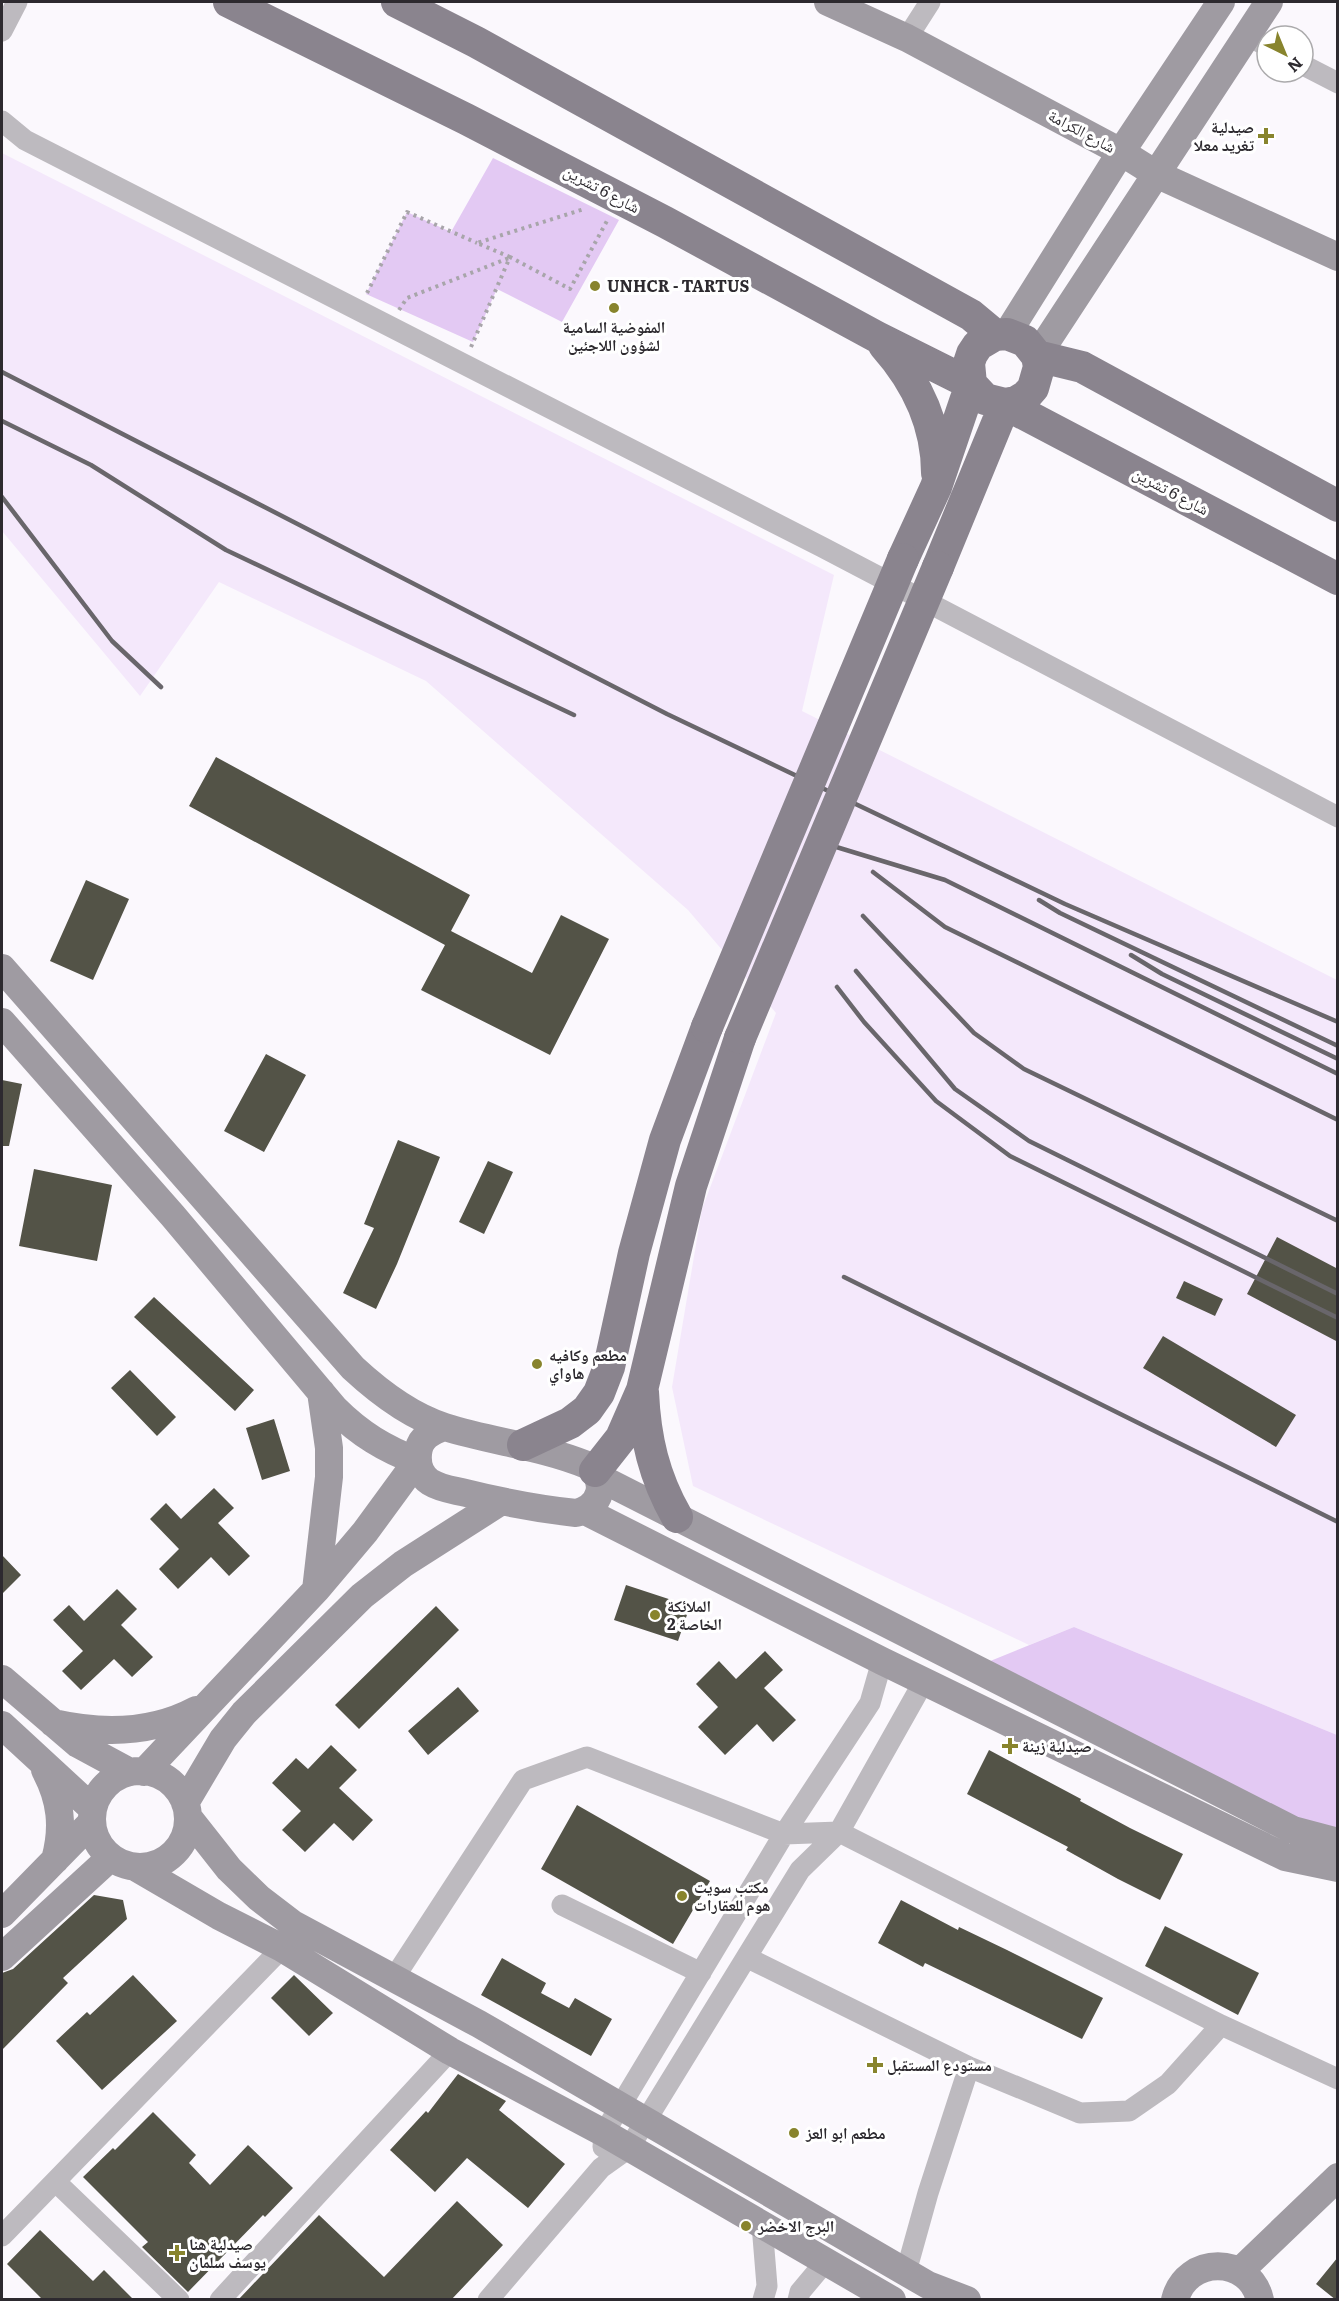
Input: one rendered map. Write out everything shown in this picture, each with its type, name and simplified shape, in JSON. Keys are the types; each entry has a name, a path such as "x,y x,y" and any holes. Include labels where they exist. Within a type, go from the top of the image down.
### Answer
{"main road":[{"name":"شارع 6 تشرين","path":"229,2 466,119 619,198 877,337 971,384"},
{"path":"397,2 476,42 971,315 1001,334 1025,340 1037,356 1038,378 1026,396 1016,402 1005,404 986,399 971,384"},
{"path":"523,1445 570,1423 587,1410 598,1393 609,1367 634,1253 665,1140 707,1027 903,559 936,487 971,384 969,363 972,354 978,345 1001,334"},
{"path":"877,337 906,372 925,407 935,446 936,487"},
{"path":"1037,356 1082,367 1338,506"},
{"name":"شارع 6 تشرين","path":"1005,404 1338,579"},
{"path":"596,1474 621,1438 642,1390 691,1186 740,1038 1005,404"},
{"path":"642,1390 646,1437 651,1458 662,1488 677,1517"}],"street":[{"path":"2,31 17,2"},
{"name":"شارع الكرامة","path":"828,2 907,38 1122,152 1156,174 1338,257"},
{"path":"907,38 930,2"},
{"path":"1001,334 1221,2"},
{"path":"1262,24 1269,2"},
{"path":"1037,356 1156,174 1255,42"},
{"path":"1315,71 1338,83"},
{"path":"2,121 26,140 822,547 1338,817"},
{"path":"2,968 353,1368 396,1403 420,1417 445,1427 523,1445 578,1461 596,1474 677,1517 1293,1830 1338,1842"},
{"path":"2,1022 173,1216 352,1426 387,1449 417,1461"},
{"path":"316,1590 329,1477 329,1448 320,1390"},
{"path":"445,1427 424,1438 418,1449 417,1461 420,1472 428,1481 438,1486 500,1502 576,1514 585,1511 595,1502 600,1490 596,1474"},
{"path":"417,1461 365,1532 316,1590 209,1703 137,1772 117,1777 106,1785 98,1796 92,1816 94,1836 101,1848 123,1862 219,1916 282,1948 450,2050 604,2133 892,2300"},
{"path":"2,1957 123,1862 149,1867 173,1854 184,1837 186,1810 223,1739 244,1713 362,1596 403,1564 500,1502"},
{"path":"585,1511 882,1661 1285,1857 1338,1868"},
{"path":"601,2168 604,2133 784,1834 870,1703 882,1661"},
{"path":"2,1679 78,1744 137,1772 158,1775 169,1781 179,1791 186,1810 229,1869 259,1898 293,1924 621,2105 928,2285 967,2300"},
{"path":"488,2300 601,2168 629,2148 800,1869 839,1832 924,1681"},
{"path":"53,1723 98,1731 144,1728 167,1723 209,1703"},
{"path":"2,1725 40,1760 92,1816"},
{"path":"394,1978 523,1780 587,1757 784,1834 839,1832 1221,2025 1338,2079"},
{"path":"40,1760 54,1786 61,1816 61,1830 55,1860"},
{"path":"2,1914 55,1860 92,1816"},
{"path":"562,1905 701,1973"},
{"path":"2,2236 282,1948"},
{"path":"747,1958 969,2067 1080,2113 1129,2111 1168,2084 1221,2025"},
{"path":"220,2300 450,2050"},
{"path":"906,2272 928,2193 969,2067"},
{"path":"1240,2271 1338,2177"},
{"path":"56,2182 179,2300"},
{"path":"762,2225 767,2286 763,2300"},
{"path":"798,2300 801,2292 826,2261"},
{"path":"1168,2298 1192,2273 1206,2266 1221,2265 1240,2271 1251,2281 1261,2298"}],"path":[{"path":"477,243 619,198"},
{"path":"358,310 407,212 510,257 570,289 619,198"},
{"path":"390,326 406,298 510,257"},
{"path":"464,364 510,257"}],"shaded area":[{"path":"2,153 834,575 802,711 1337,980 1337,1735 1074,1627 1029,1645 693,1486 672,1387 702,1209 776,1013 688,910 426,681 219,582 140,696 2,531"},
{"path":"493,158 619,220 562,322 497,289 473,342 366,294 407,212 451,232"},
{"path":"1074,1627 1337,1735 1337,1842 973,1668"}],"building":[{"path":"216,757 470,895 451,931 532,973 561,915 609,939 550,1055 421,990 445,945 189,806"},
{"path":"86,880 129,899 93,980 50,961"},
{"path":"266,1054 306,1075 264,1152 224,1131"},
{"path":"2,1080 22,1084 9,1146 2,1146"},
{"path":"398,1140 440,1157 397,1264 376,1309 343,1293 374,1228 364,1224"},
{"path":"488,1161 513,1172 484,1234 459,1222"},
{"path":"34,1169 112,1185 97,1261 19,1246"},
{"path":"1277,1237 1338,1269 1338,1342 1247,1294"},
{"path":"1184,1281 1223,1299 1215,1316 1176,1298"},
{"path":"154,1297 254,1390 235,1411 134,1317"},
{"path":"1163,1336 1296,1415 1276,1447 1143,1368"},
{"path":"130,1370 176,1417 157,1436 111,1388"},
{"path":"274,1419 290,1471 262,1480 246,1428"},
{"path":"214,1488 234,1508 218,1523 250,1556 229,1576 211,1557 178,1589 159,1569 179,1549 150,1519 166,1503 181,1519"},
{"path":"2,1555 21,1575 2,1594"},
{"path":"626,1585 690,1606 678,1641 614,1620"},
{"path":"117,1589 137,1609 121,1625 153,1657 132,1677 114,1659 81,1690 62,1671 83,1651 53,1620 69,1605 84,1621"},
{"path":"436,1606 459,1630 359,1729 335,1705"},
{"path":"765,1651 783,1670 764,1688 796,1720 773,1742 757,1724 725,1755 698,1727 718,1707 696,1684 719,1661 736,1679"},
{"path":"458,1687 479,1711 428,1755 408,1731"},
{"path":"331,1745 357,1770 339,1788 373,1820 353,1841 334,1823 305,1852 282,1830 301,1811 272,1783 296,1758 308,1769"},
{"path":"989,1750 1130,1828 1183,1854 1160,1900 1066,1850 1068,1847 967,1794"},
{"path":"577,1805 710,1881 673,1944 541,1869"},
{"path":"94,1895 123,1900 127,1919 63,1978 68,1983 2,2050 2,1973 13,1969"},
{"path":"901,1900 958,1930 959,1927 1103,1998 1082,2039 925,1963 923,1967 878,1943"},
{"path":"1165,1926 1259,1973 1238,2015 1145,1966"},
{"path":"502,1958 546,1983 541,1993 569,2008 575,1998 612,2019 591,2056 481,1995"},
{"path":"133,1975 177,2021 102,2090 56,2041 87,2012 90,2015"},
{"path":"294,1975 333,2013 309,2036 271,1998"},
{"path":"458,2074 506,2101 499,2110 565,2164 528,2208 467,2158 435,2192 390,2150 426,2111 428,2113"},
{"path":"153,2112 196,2155 189,2163 210,2185 248,2145 293,2188 265,2217 263,2215 188,2292 142,2247 148,2242 83,2177 113,2148 115,2150"},
{"path":"457,2201 503,2245 451,2300 238,2300 319,2215 384,2277"},
{"path":"40,2230 93,2281 104,2270 134,2300 43,2300 7,2264"},
{"path":"1338,2257 1338,2300 1336,2300 1316,2284"}],"railway":[{"path":"2,372 667,714 1065,904 1338,1022"},
{"path":"2,421 91,465 226,550 574,715"},
{"path":"2,497 112,641 161,687"},
{"path":"833,846 945,880 1338,1074"},
{"path":"873,872 945,927 1338,1120"},
{"path":"1039,900 1060,913 1338,1046"},
{"path":"863,916 974,1033 1024,1069 1338,1221"},
{"path":"1131,955 1162,974 1338,1059"},
{"path":"856,971 955,1089 1029,1141 1338,1294"},
{"path":"837,987 864,1022 936,1101 1010,1156 1338,1318"},
{"path":"844,1277 1338,1522"}],"place":[{"name":"صيدلية تغريد معلا","path":"1266,136"},
{"name":"UNHCR - TARTUS","path":"595,286"},
{"name":"المفوضية السامية لشؤون اللاجئين","path":"614,308"},
{"name":"مطعم وكافيه هاواي","path":"537,1364"},
{"name":"الملائكة الخاصة 2","path":"655,1615"},
{"name":"صيدلية زينة","path":"1010,1746"},
{"name":"مكتب سويت هوم للعقارات","path":"682,1896"},
{"name":"مستودع المستقبل","path":"875,2065"},
{"name":"مطعم ابو العز","path":"794,2133"},
{"name":"البرج الاخضر","path":"746,2226"},
{"name":"صيدلية هنا يوسف سلمان","path":"177,2253"}]}
